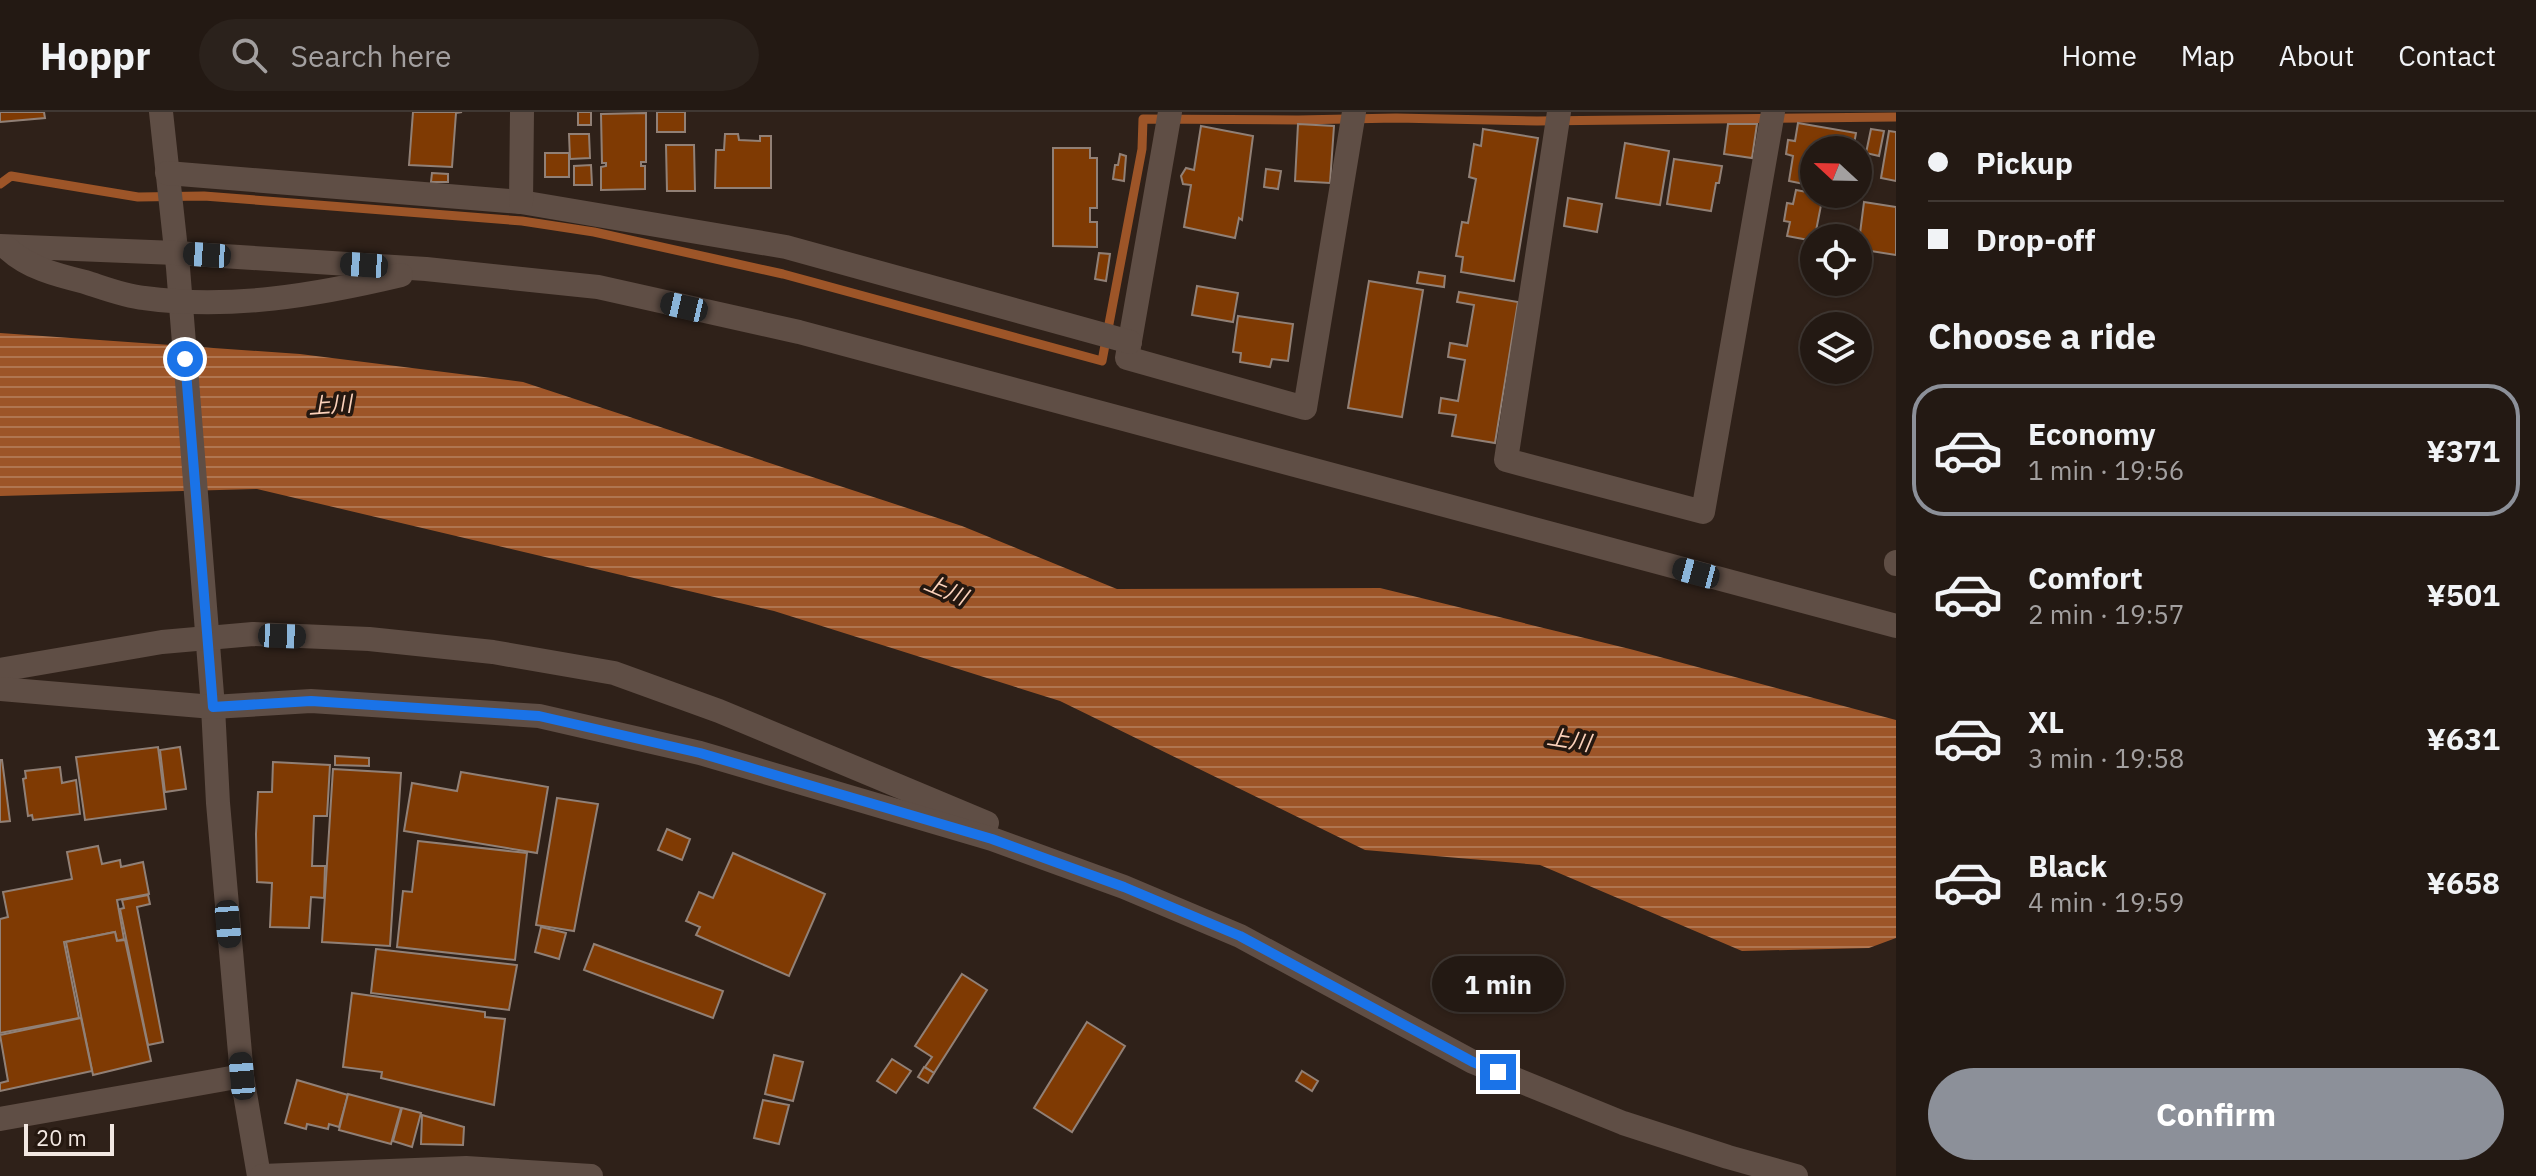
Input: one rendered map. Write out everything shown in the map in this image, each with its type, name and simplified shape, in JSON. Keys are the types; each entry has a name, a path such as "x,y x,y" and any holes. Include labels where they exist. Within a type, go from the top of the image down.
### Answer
{"street":[{"path":"161,112 177,261 242,1076 261,1176 466,1168 591,1176"},
{"path":"521,202 522,112"},
{"path":"1170,112 1127,358 1305,408 1354,112"},
{"path":"1559,112 1506,460 1703,512 1773,112"},
{"path":"167,173 521,202 786,247 1130,342"},
{"path":"2,246 177,261 426,269 598,287 799,332 1896,626"},
{"path":"2,246 49,273 142,298 221,304 337,290 426,269"},
{"path":"0,670 162,642 253,634 369,639 493,652 614,673 719,711 914,794 1095,866 1124,887"},
{"path":"0,689 311,701 539,716 714,757 992,839 1124,887 1240,936 1473,1062 1623,1123 1796,1176"},
{"path":"0,1119 242,1076"}],"water":[{"name":"上川","path":"0,333 300,354 523,382 962,526 1117,589 1380,588 1630,649 1896,720 1896,938 1869,948 1742,951 1540,865 1365,850 1060,701 774,611 257,489 0,496"}],"building":[{"path":"0,112 44,112 45,118 0,122"},
{"path":"413,112 462,112 456,113 452,167 409,165"},
{"path":"578,112 591,112 591,125 578,125"},
{"path":"657,112 685,112 685,132 657,132"},
{"path":"646,113 646,162 641,162 641,166 645,166 645,189 601,190 601,167 606,163 602,163 601,114"},
{"path":"1798,123 1856,133 1855,136 1800,136 1800,183 1789,181 1793,156 1786,154 1788,140 1795,141"},
{"path":"1298,124 1334,126 1330,183 1295,181"},
{"path":"1728,124 1757,124 1752,158 1724,154"},
{"path":"1201,126 1253,136 1242,220 1239,218 1235,238 1184,227 1191,185 1183,184 1181,176 1186,168 1194,170"},
{"path":"1483,129 1538,138 1514,281 1461,272 1463,257 1456,256 1462,222 1468,223 1476,179 1469,177 1474,144 1481,146"},
{"path":"1871,129 1884,131 1879,156 1872,154 1872,136 1870,136"},
{"path":"1889,131 1896,132 1896,181 1881,178"},
{"path":"569,134 589,134 590,158 570,159"},
{"path":"725,134 738,134 739,140 760,141 760,136 771,136 771,188 715,188 716,150 724,150"},
{"path":"1625,143 1669,151 1660,205 1616,198"},
{"path":"666,145 694,145 695,191 667,191"},
{"path":"1053,148 1090,148 1090,158 1097,158 1097,208 1090,208 1090,222 1097,222 1097,247 1053,246"},
{"path":"545,153 569,153 569,177 545,177"},
{"path":"1120,154 1126,156 1124,181 1113,179"},
{"path":"1674,159 1722,166 1711,211 1667,204"},
{"path":"591,165 592,185 574,185 574,166"},
{"path":"1266,169 1281,171 1278,189 1264,187"},
{"path":"432,173 448,174 448,182 431,182"},
{"path":"1796,190 1800,191 1800,208 1820,208 1817,224 1800,224 1800,238 1787,236 1790,222 1784,221 1787,203 1793,204"},
{"path":"1568,198 1602,204 1597,232 1564,226"},
{"path":"1872,203 1896,207 1896,255 1872,251 1872,224 1861,224 1863,208 1872,208"},
{"path":"1099,253 1110,254 1106,281 1095,279"},
{"path":"1419,272 1445,276 1444,287 1417,283"},
{"path":"1369,281 1423,290 1402,417 1348,408"},
{"path":"1197,286 1238,293 1233,322 1192,315"},
{"path":"1459,292 1518,302 1495,443 1452,436 1456,415 1439,413 1441,398 1458,401 1465,360 1448,357 1450,343 1467,346 1474,305 1457,302"},
{"path":"1238,316 1293,324 1288,361 1272,359 1270,367 1240,362 1241,353 1233,352"},
{"path":"158,747 166,809 85,820 76,757"},
{"path":"180,747 186,789 165,792 160,750"},
{"path":"335,756 369,758 369,766 335,765"},
{"path":"0,760 10,821 0,822"},
{"path":"273,762 330,765 327,816 314,816 312,866 325,866 324,898 311,897 309,928 270,927 272,883 257,882 258,792 272,792"},
{"path":"60,767 62,783 76,780 80,814 33,820 32,815 28,816 23,779 26,778 25,771"},
{"path":"333,769 401,773 390,946 322,942"},
{"path":"461,772 548,787 537,853 404,831 412,783 457,791"},
{"path":"557,798 598,804 574,931 536,925"},
{"path":"667,829 690,839 682,860 658,850"},
{"path":"418,841 527,853 515,960 397,947 403,891 412,892"},
{"path":"98,846 102,864 120,860 121,867 143,862 149,894 117,900 124,939 117,941 115,932 64,942 79,1018 0,1033 0,919 8,917 3,892 72,879 67,852"},
{"path":"733,853 825,894 789,976 696,935 700,927 686,921 699,892 713,898"},
{"path":"148,895 150,904 137,907 163,1042 148,1045 120,909 124,908 122,900"},
{"path":"541,927 566,933 559,959 535,952"},
{"path":"115,932 117,941 125,940 151,1061 93,1075 66,942"},
{"path":"594,944 723,991 713,1018 584,970"},
{"path":"376,949 517,965 509,1010 371,993"},
{"path":"962,974 987,990 934,1073 925,1067 932,1057 915,1046"},
{"path":"352,993 485,1012 485,1017 505,1019 494,1105 381,1078 382,1072 343,1067"},
{"path":"81,1018 92,1071 0,1091 0,1083 8,1081 0,1035"},
{"path":"1087,1022 1125,1046 1072,1132 1034,1108"},
{"path":"774,1055 803,1062 793,1101 765,1094"},
{"path":"892,1059 911,1071 896,1093 877,1081"},
{"path":"924,1067 934,1073 928,1083 918,1077"},
{"path":"1302,1071 1318,1081 1312,1091 1296,1081"},
{"path":"297,1080 348,1095 339,1127 329,1124 328,1129 307,1124 306,1129 285,1123"},
{"path":"348,1094 401,1108 391,1144 339,1130"},
{"path":"763,1100 789,1105 779,1144 754,1138"},
{"path":"402,1108 421,1113 412,1147 393,1141"},
{"path":"422,1115 464,1127 463,1145 421,1144"}],"waterway":[{"path":"0,184 11,176 138,197 204,196 522,221 594,232 783,274 1102,361 1142,149 1143,119 1537,121 1896,117"}],"route":[{"path":"185,359 213,707 311,701 539,716 700,753 992,839 1124,887 1240,936 1473,1062 1498,1072"}]}
